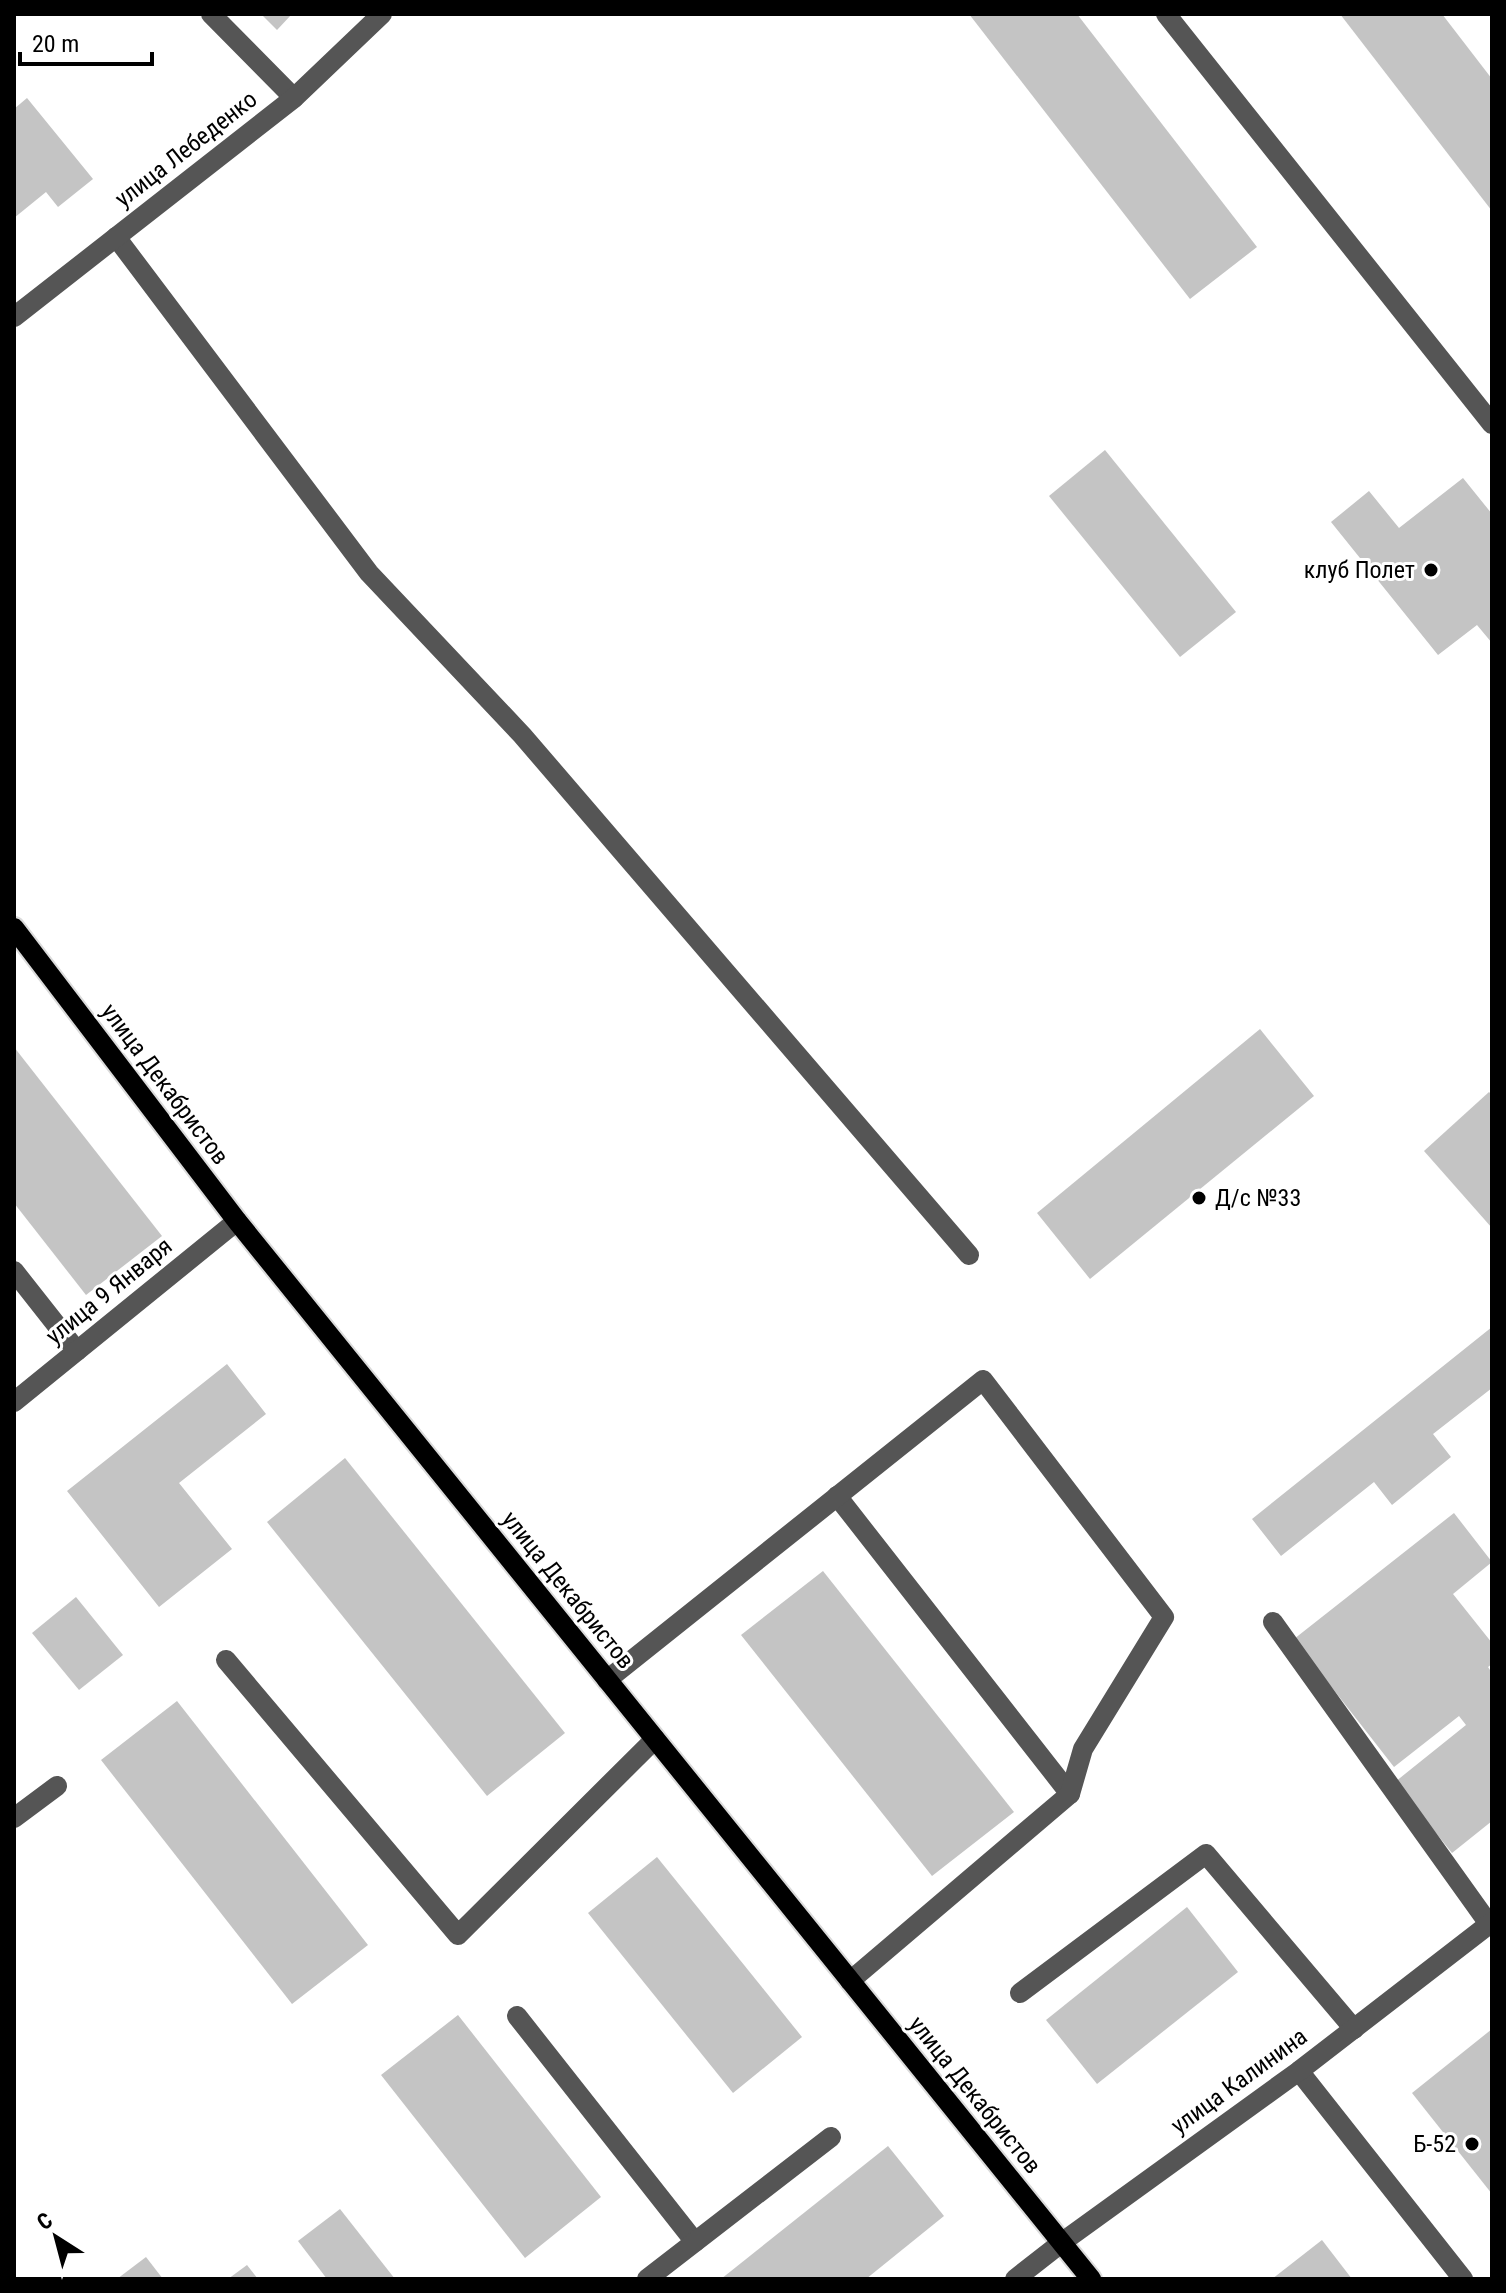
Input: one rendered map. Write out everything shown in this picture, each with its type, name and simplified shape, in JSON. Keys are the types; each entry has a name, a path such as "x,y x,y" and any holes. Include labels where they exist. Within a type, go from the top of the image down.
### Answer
{"main road":[{"name":"улица Декабристов","path":"14,928 237,1221 1091,2279"}],"street":[{"path":"211,14 294,98"},
{"name":"улица Лебеденко","path":"14,317 294,98 382,14"},
{"path":"1166,14 1492,424"},
{"path":"116,237 369,573 522,735 969,1255"},
{"name":"улица 9 Января","path":"14,1402 237,1221"},
{"path":"14,1271 77,1351"},
{"path":"607,1680 983,1380 1164,1617 1083,1749 1070,1794 850,1981"},
{"path":"837,1496 1070,1794"},
{"path":"1273,1622 1491,1923"},
{"path":"226,1660 458,1935 655,1739"},
{"path":"14,1818 57,1786"},
{"path":"1020,1993 1206,1854 1354,2029"},
{"name":"улица Калинина","path":"1015,2279 1299,2071 1491,1923"},
{"path":"517,2016 695,2242"},
{"path":"1299,2071 1463,2279"},
{"path":"647,2279 831,2137"}],"building":[{"path":"261,14 292,14 277,30"},
{"path":"969,14 1077,14 1257,247 1190,299"},
{"path":"1340,14 1442,14 1492,79 1492,211"},
{"path":"27,98 93,179 58,207 46,192 14,218 14,109"},
{"path":"1105,450 1236,612 1180,657 1049,496"},
{"name":"клуб Полет","path":"1463,478 1492,514 1492,643 1477,625 1438,655 1331,522 1369,491 1399,528"},
{"path":"1260,1029 1314,1096 1090,1279 1037,1213"},
{"path":"14,1047 162,1236 86,1295 14,1203"},
{"path":"1489,1092 1492,1095 1492,1228 1424,1151"},
{"path":"1492,1327 1492,1388 1433,1434 1451,1457 1392,1505 1374,1482 1281,1556 1252,1519"},
{"path":"227,1364 266,1414 179,1483 232,1549 159,1607 67,1491"},
{"path":"345,1458 565,1733 487,1796 267,1522"},
{"path":"1454,1513 1492,1562 1453,1594 1492,1643 1492,1664 1488,1667 1492,1673 1492,1821 1452,1853 1395,1782 1466,1725 1459,1716 1394,1767 1294,1639"},
{"path":"823,1571 1014,1812 932,1876 741,1635"},
{"path":"76,1597 123,1655 79,1690 32,1633"},
{"path":"177,1701 368,1945 292,2004 101,1760"},
{"path":"657,1857 802,2037 733,2093 588,1913"},
{"path":"1187,1907 1238,1972 1097,2084 1046,2020"},
{"path":"458,2015 601,2197 525,2258 381,2075"},
{"name":"Б-52","path":"1492,2029 1492,2194 1412,2093"},
{"path":"888,2146 944,2216 866,2279 721,2279"},
{"path":"340,2209 395,2279 327,2279 298,2241"},
{"path":"1322,2240 1352,2279 1272,2279"},
{"path":"146,2257 163,2279 117,2279"},
{"path":"247,2265 258,2279 228,2279"}],"place":[{"name":"клуб Полет","path":"1431,570"},
{"name":"Д/с №33","path":"1199,1198"},
{"name":"Б-52","path":"1472,2144"}]}
